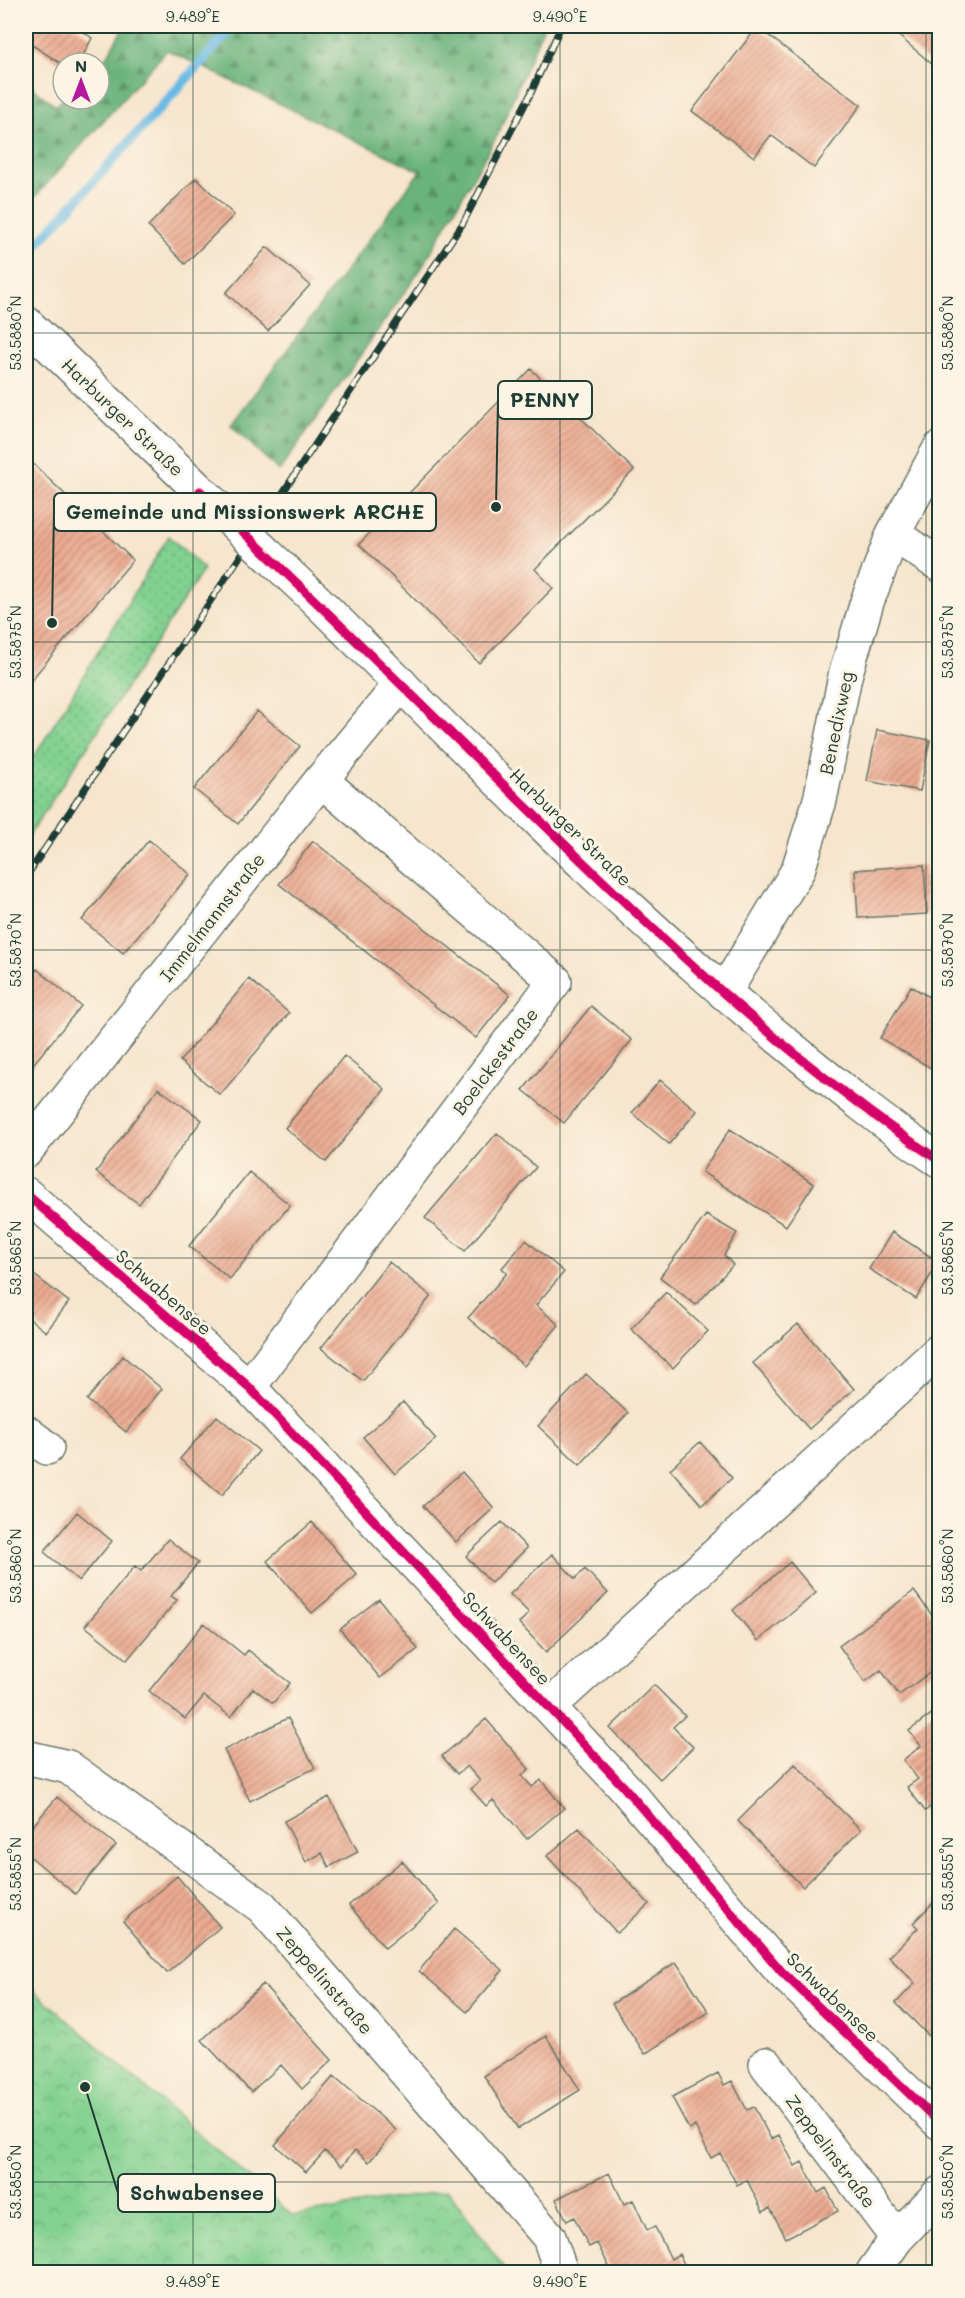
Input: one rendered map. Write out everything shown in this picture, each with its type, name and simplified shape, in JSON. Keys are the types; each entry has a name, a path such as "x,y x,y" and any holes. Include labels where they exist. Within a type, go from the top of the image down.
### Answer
{"street":[{"name":"Harburger Straße","path":"26,323 316,600 621,899 724,993 885,1125 939,1161"},
{"name":"Benedixweg","path":"724,993 798,870 820,800 844,676 867,602 893,534 939,448"},
{"path":"893,534 939,565"},
{"name":"Immelmannstraße","path":"26,1151 321,780 401,684"},
{"name":"Boelckestraße","path":"249,1387 555,981 321,780"},
{"name":"Schwabensee","path":"27,1198 249,1387 623,1786 782,1972 939,2122"},
{"name":"Schwabensee","path":"549,1707 939,1350"},
{"name":"Zeppelinstraße","path":"26,1757 68,1767 261,1907 549,2237 561,2272"},
{"name":"Zeppelinstraße","path":"766,2064 897,2238"},
{"path":"873,2272 897,2238 939,2193"}],"green space":[{"path":"124,26 544,26 497,136 421,269 279,471 231,425 420,171 167,50 26,207 26,82 51,102 51,111 111,111 110,51"},
{"path":"169,536 204,569 26,840 26,770"},
{"path":"26,1984 293,2216 448,2190 507,2272 26,2272"}],"building":[{"path":"26,26 75,26 92,38 85,51 51,51 51,57 26,41"},
{"path":"887,26 939,26 939,70"},
{"path":"757,27 861,105 814,168 771,135 754,157 692,111"},
{"path":"196,178 234,215 185,264 148,226"},
{"path":"267,247 310,285 268,331 226,293"},
{"path":"531,369 634,470 535,569 553,588 479,663 359,544"},
{"path":"26,457 133,560 26,686"},
{"path":"257,711 300,746 238,824 194,789"},
{"path":"877,730 930,740 920,791 867,781"},
{"path":"149,840 190,874 123,953 82,920"},
{"path":"313,841 510,995 476,1038 279,884"},
{"path":"924,865 927,914 858,918 855,870"},
{"path":"37,969 81,1006 26,1073 26,983"},
{"path":"249,979 289,1013 220,1095 180,1061"},
{"path":"911,986 939,1003 939,1073 880,1038"},
{"path":"591,1006 632,1040 564,1123 523,1090"},
{"path":"344,1056 385,1089 326,1162 285,1128"},
{"path":"660,1080 697,1111 669,1144 632,1113"},
{"path":"158,1088 202,1120 139,1204 96,1172"},
{"path":"730,1129 814,1184 786,1226 702,1172"},
{"path":"497,1133 536,1167 465,1251 425,1218"},
{"path":"249,1172 290,1205 230,1279 189,1246"},
{"path":"706,1215 737,1233 724,1255 733,1265 696,1305 660,1277"},
{"path":"892,1232 939,1262 916,1299 869,1269"},
{"path":"526,1240 564,1272 536,1305 559,1325 524,1366 468,1318 507,1273 502,1268"},
{"path":"389,1262 431,1296 363,1381 321,1348"},
{"path":"29,1271 69,1302 46,1332 26,1316 26,1276"},
{"path":"666,1292 708,1331 673,1368 631,1329"},
{"path":"798,1324 854,1389 809,1429 753,1363"},
{"path":"123,1356 162,1389 126,1432 87,1400"},
{"path":"586,1374 628,1413 580,1465 538,1426"},
{"path":"403,1402 436,1439 395,1474 363,1437"},
{"path":"217,1416 259,1451 222,1495 180,1459"},
{"path":"700,1442 732,1478 702,1505 670,1469"},
{"path":"462,1472 494,1508 456,1542 423,1506"},
{"path":"77,1512 112,1541 79,1581 44,1552"},
{"path":"26,1516 33,1522 26,1530"},
{"path":"312,1522 357,1575 312,1613 267,1561"},
{"path":"502,1522 527,1548 491,1583 466,1556"},
{"path":"168,1539 198,1563 171,1596 177,1600 127,1660 85,1626 135,1566 141,1571"},
{"path":"552,1554 575,1579 585,1569 608,1593 546,1652 519,1623 529,1613 510,1594"},
{"path":"790,1562 816,1593 758,1641 733,1610"},
{"path":"914,1591 934,1618 939,1614 939,1666 899,1695 881,1670 865,1682 839,1646"},
{"path":"379,1599 418,1649 380,1678 340,1629"},
{"path":"204,1623 244,1655 248,1650 290,1683 273,1703 253,1688 231,1717 204,1696 185,1719 149,1691"},
{"path":"654,1685 685,1716 673,1727 693,1747 660,1779 610,1728"},
{"path":"937,1710 939,1714 939,1812 934,1804 925,1811 907,1787 918,1779 903,1760 921,1746 909,1731"},
{"path":"288,1718 315,1768 250,1801 224,1750"},
{"path":"486,1719 529,1769 522,1776 532,1787 541,1780 564,1808 527,1839 493,1800 486,1806 471,1789 480,1781 467,1766 457,1774 442,1756"},
{"path":"795,1764 861,1830 803,1887 738,1821"},
{"path":"57,1797 116,1845 75,1894 26,1853 26,1834"},
{"path":"329,1797 358,1852 329,1867 322,1853 306,1862 284,1821"},
{"path":"579,1828 649,1904 617,1933 547,1856"},
{"path":"402,1861 439,1904 385,1948 349,1905"},
{"path":"177,1876 220,1927 167,1973 123,1921"},
{"path":"939,1897 939,2046 896,2003 915,1983 889,1957 918,1928 913,1923"},
{"path":"454,1929 503,1970 467,2012 419,1971"},
{"path":"676,1962 709,2012 645,2054 612,2004"},
{"path":"263,1984 332,2060 302,2089 281,2065 251,2092 202,2040"},
{"path":"546,2036 580,2090 518,2129 484,2076"},
{"path":"718,2073 724,2085 732,2081 747,2110 754,2107 771,2139 779,2135 795,2166 802,2162 818,2193 826,2188 838,2211 786,2238 770,2208 763,2212 747,2180 737,2185 720,2153 711,2158 695,2126 689,2129 672,2097"},
{"path":"334,2076 396,2130 369,2162 355,2150 342,2166 325,2151 306,2172 275,2145"},
{"path":"609,2173 624,2204 633,2200 647,2230 655,2227 671,2259 679,2254 688,2272 612,2272 597,2243 589,2247 574,2217 567,2221 556,2199"}],"waterway":[{"path":"31,251 234,26"}],"railway":[{"path":"26,877 463,223 531,93 561,26"}],"cycle path":[{"path":"200,491 570,850 722,992 828,1080 883,1122 940,1161"},
{"path":"26,1194 249,1387 623,1786 782,1972 940,2123"}],"place":[{"name":"PENNY","path":"496,507"},
{"name":"Gemeinde und Missionswerk ARCHE","path":"52,623"},
{"name":"Schwabensee","path":"85,2087"}]}
